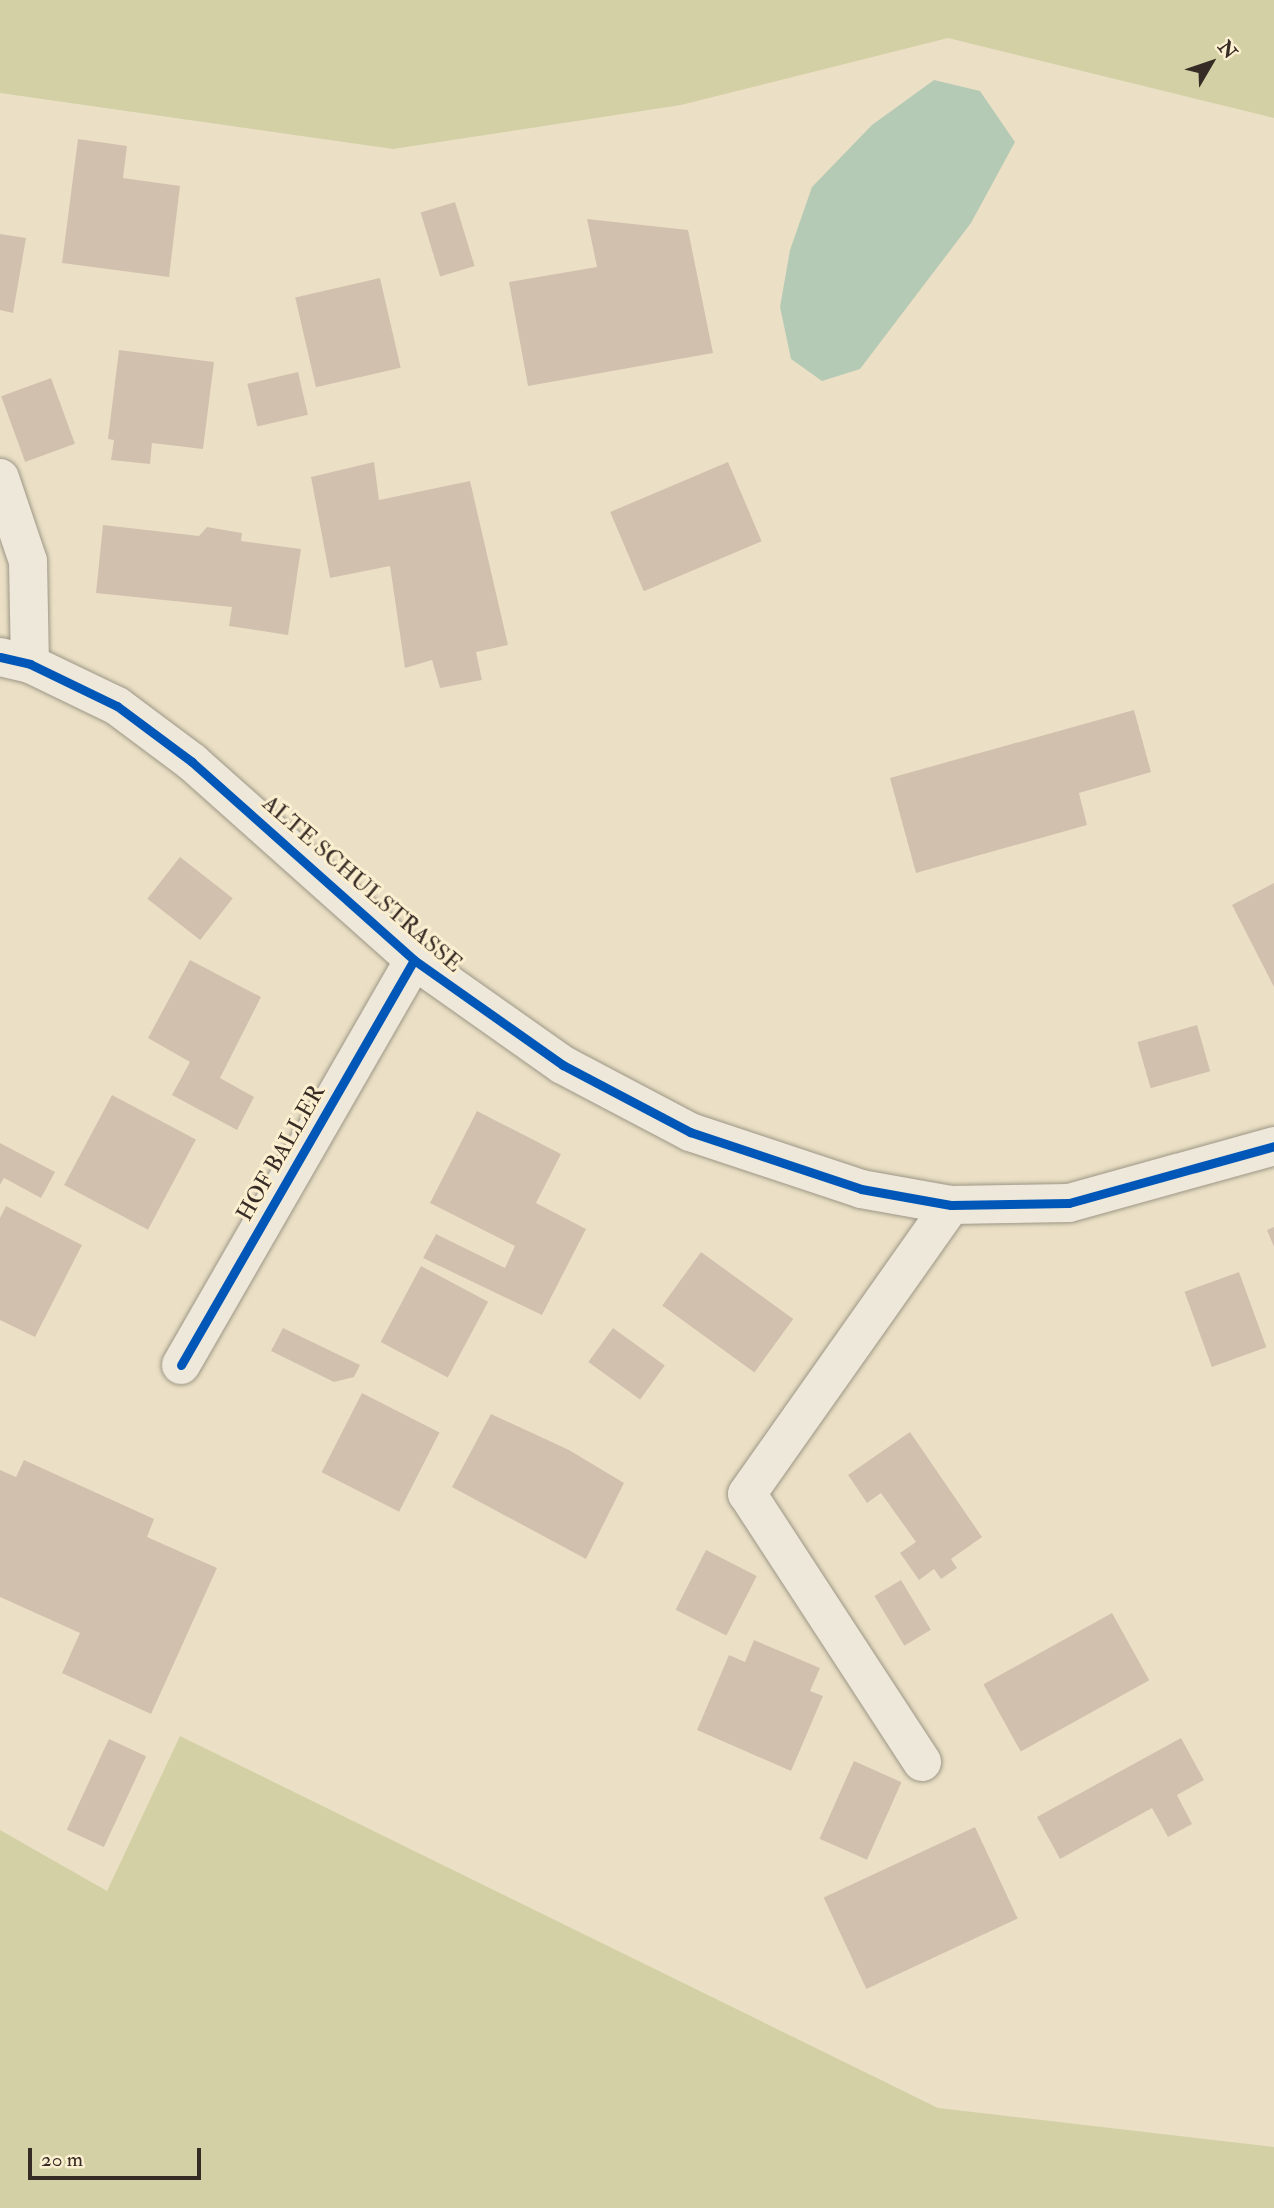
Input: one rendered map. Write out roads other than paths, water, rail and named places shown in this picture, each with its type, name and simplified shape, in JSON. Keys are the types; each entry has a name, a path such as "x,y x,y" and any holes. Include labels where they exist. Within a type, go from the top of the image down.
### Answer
{"street":[{"path":"0,478 28,561 15,661"},
{"name":"ALTE SCHULSTRASSE","path":"15,661 117,706 192,762 414,960 563,1065 690,1132 861,1189 951,1205 1069,1203 1274,1146"},
{"name":"HOF BALLER","path":"181,1365 414,960"},
{"path":"922,1762 747,1494 951,1205"}]}
